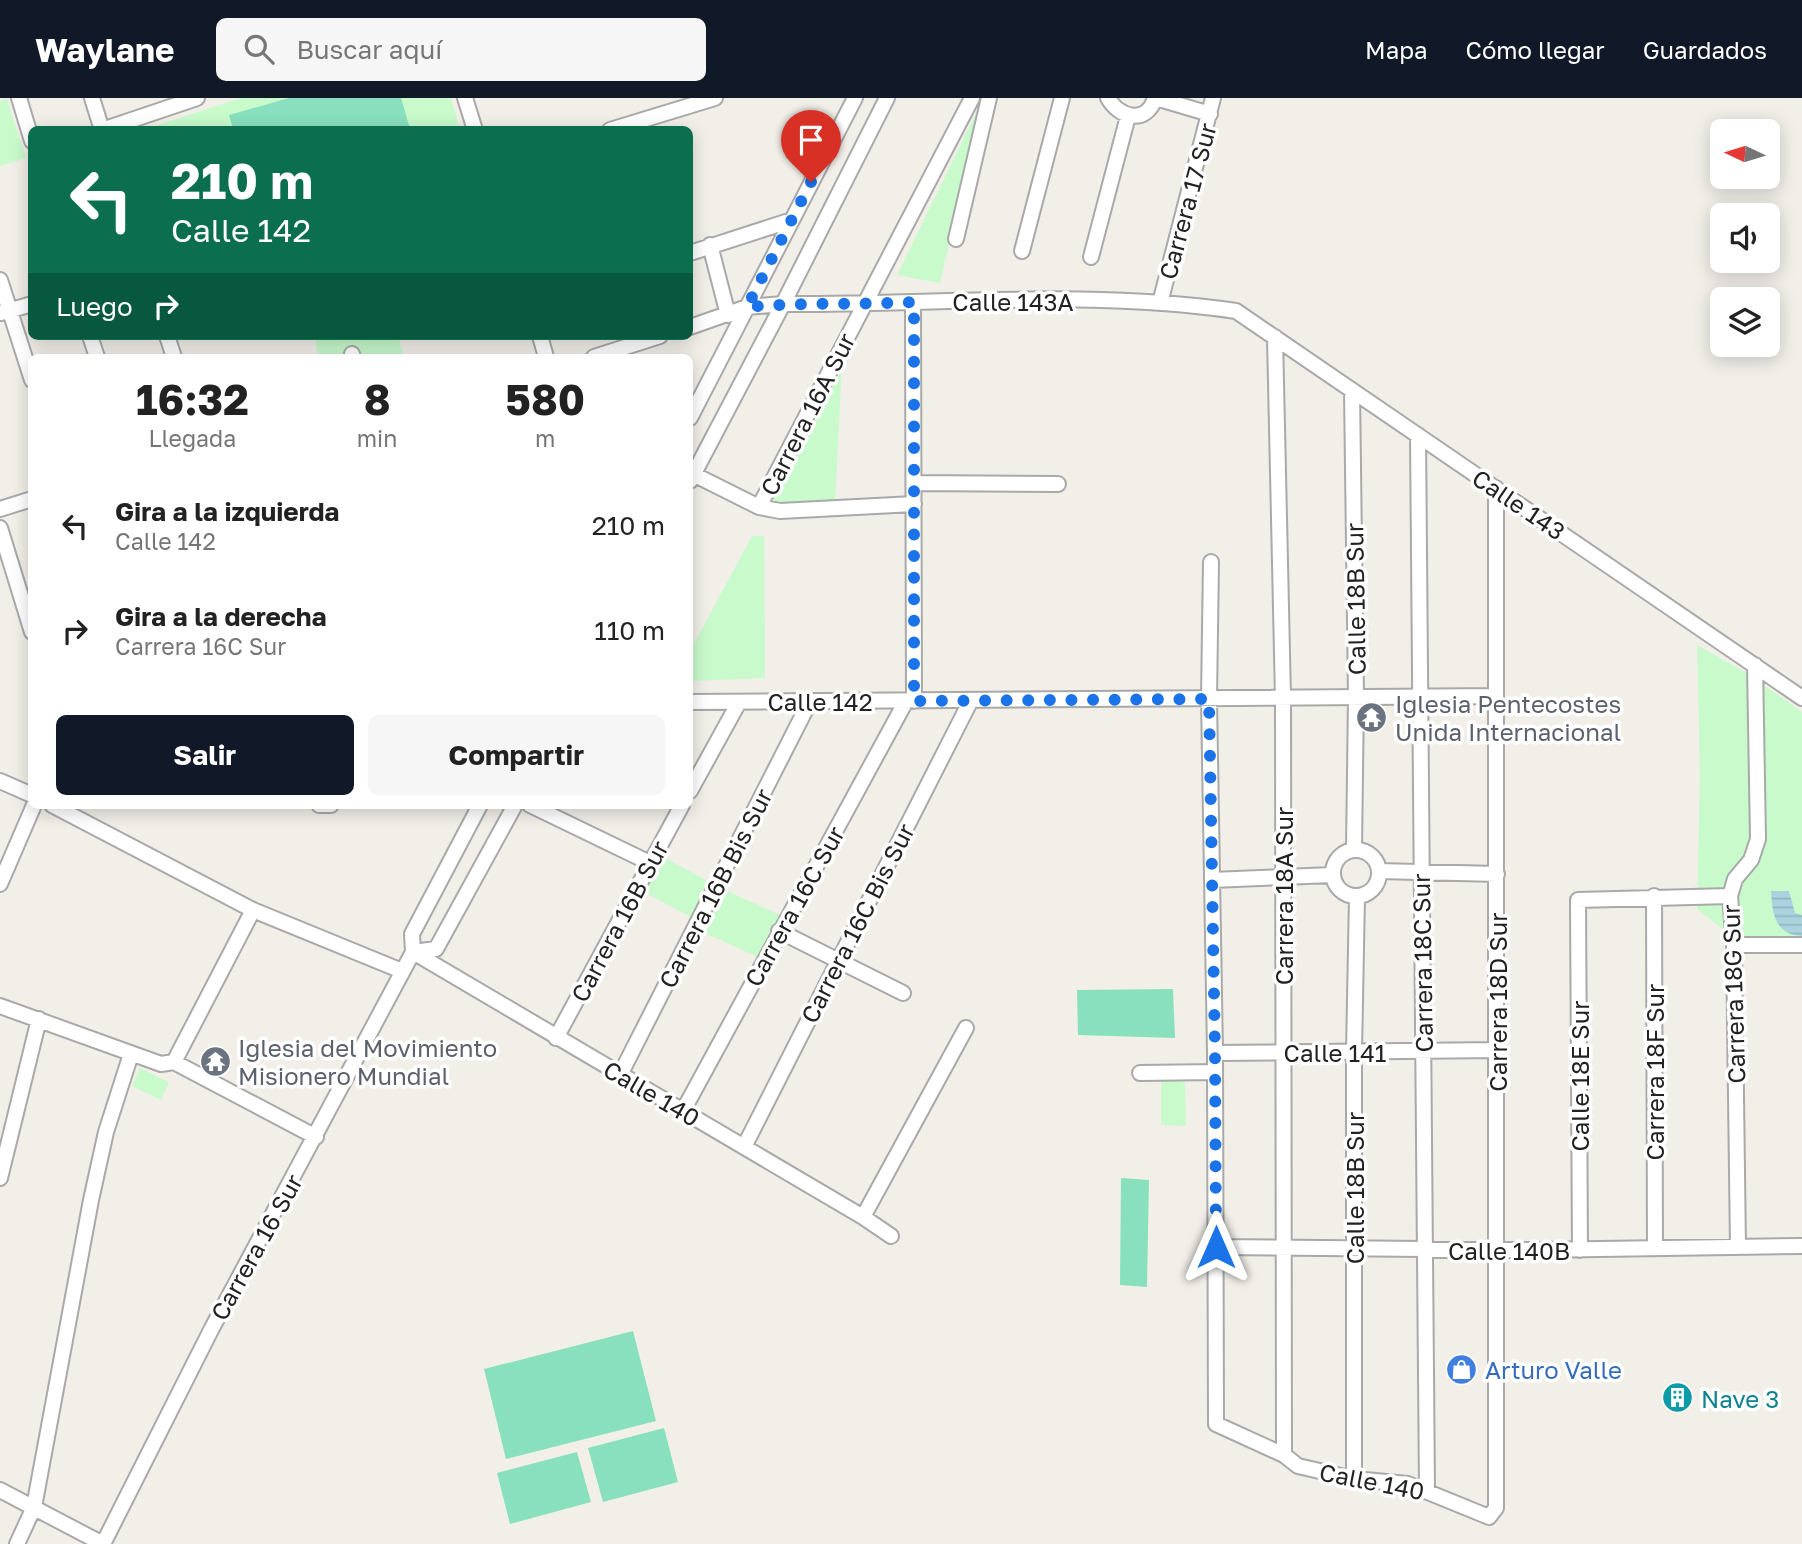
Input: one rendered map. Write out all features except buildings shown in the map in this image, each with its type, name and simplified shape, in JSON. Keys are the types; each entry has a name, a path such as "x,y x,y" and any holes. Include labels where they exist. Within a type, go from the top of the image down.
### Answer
{"street":[{"path":"19,98 28,128"},
{"path":"92,98 101,126"},
{"path":"114,126 197,98"},
{"path":"465,98 474,126"},
{"path":"623,126 695,101 715,98"},
{"path":"693,412 855,98"},
{"path":"693,473 783,304 887,98"},
{"name":"Carrera 16A Sur","path":"760,508 972,98"},
{"path":"956,239 989,98"},
{"path":"1022,251 1062,98"},
{"path":"1108,98 1116,110 1128,116 1143,114 1153,105 1155,98 1210,114"},
{"name":"Carrera 17 Sur","path":"1160,303 1213,98"},
{"path":"663,114 666,126"},
{"path":"1091,257 1128,116"},
{"path":"693,252 792,220"},
{"path":"710,245 728,314"},
{"path":"0,280 5,312 28,370"},
{"name":"Calle 143A","path":"747,307 783,304 1076,301 1197,305 1236,311"},
{"name":"Carrera 16C Sur","path":"683,1111 779,931 910,701 914,302"},
{"path":"5,312 28,304"},
{"path":"693,326 747,307"},
{"name":"Calle 143","path":"1236,311 1802,698"},
{"name":"Carrera 18A Sur","path":"1275,337 1283,698 1284,1455"},
{"path":"603,354 647,340"},
{"name":"Calle 18B Sur","path":"1352,390 1356,697 1354,849"},
{"name":"Carrera 18C Sur","path":"1418,435 1427,1490"},
{"path":"693,478 760,508 780,511 914,504"},
{"path":"914,482 1058,484"},
{"name":"Carrera 18D Sur","path":"1492,1515 1496,1508 1496,488"},
{"path":"0,509 28,500"},
{"path":"0,528 28,619"},
{"path":"1211,562 1209,699 1216,1247"},
{"name":"Carrera 18G Sur","path":"1738,1247 1734,945 1730,895 1735,879 1751,860 1758,839 1755,665"},
{"name":"Calle 142","path":"693,702 1496,696"},
{"name":"Carrera 16C Bis Sur","path":"744,1147 971,700"},
{"name":"Carrera 16B Bis Sur","path":"620,1075 810,701"},
{"path":"693,786 739,702"},
{"path":"0,780 28,792"},
{"path":"0,884 32,809"},
{"path":"60,809 253,910 402,971"},
{"name":"Carrera 16 Sur","path":"103,1544 212,1328 413,952 412,934 478,809"},
{"path":"413,952 436,949 513,809"},
{"path":"538,809 650,863"},
{"name":"Carrera 16B Sur","path":"556,1038 680,809"},
{"path":"1354,849 1371,855 1379,871 1373,888 1366,894 1357,896 1340,891 1332,875 1338,858 1354,849"},
{"path":"1379,871 1497,874"},
{"path":"1213,880 1332,875"},
{"path":"1654,896 1730,895"},
{"name":"Calle 18B Sur","path":"1354,1479 1354,1052 1357,896"},
{"name":"Calle 18E Sur","path":"1580,1250 1577,902 1581,899 1654,896"},
{"name":"Carrera 18F Sur","path":"1654,896 1655,1248"},
{"path":"174,1062 253,910"},
{"path":"779,931 903,993"},
{"path":"1734,945 1802,945"},
{"name":"Calle 140","path":"413,952 891,1236"},
{"path":"0,1006 161,1064 174,1062 316,1137"},
{"path":"0,1178 39,1019"},
{"path":"863,1217 965,1028"},
{"name":"Calle 141","path":"1215,1053 1497,1050"},
{"path":"17,1544 34,1507 91,1200 106,1132 131,1054"},
{"path":"1140,1073 1215,1072"},
{"name":"Calle 140B","path":"1216,1247 1580,1250 1802,1246"},
{"name":"Calle 140","path":"1216,1247 1216,1424 1284,1455 1298,1466 1354,1479 1408,1484 1485,1516 1492,1515"},
{"path":"0,1490 103,1544"}],"green space":[{"path":"241,98 451,98 459,126 154,126"},
{"path":"289,98 401,98 409,126 232,126 229,115"},
{"path":"7,99 26,158 0,166 0,101"},
{"path":"981,103 940,283 897,275"},
{"path":"316,340 399,340 403,354 318,354"},
{"path":"842,363 835,502 770,502"},
{"path":"752,536 764,536 765,678 693,681 693,645"},
{"path":"1697,645 1747,673 1802,712 1802,950 1748,949 1697,909 1700,774"},
{"path":"657,854 712,883 693,918 638,889"},
{"path":"725,890 780,915 760,958 705,933"},
{"path":"1173,989 1175,1038 1078,1035 1077,990"},
{"path":"140,1068 169,1082 161,1100 132,1086"},
{"path":"1161,1080 1185,1082 1186,1126 1161,1125"},
{"path":"1121,1178 1149,1180 1147,1287 1120,1285"},
{"path":"633,1331 656,1421 506,1459 484,1369"},
{"path":"664,1428 678,1482 603,1502 588,1448"},
{"path":"577,1452 591,1502 510,1524 497,1473"}],"water":[{"path":"1771,891 1789,891 1795,913 1802,915 1802,936 1786,932 1781,927 1774,915"}],"place":[{"name":"Iglesia Pentecostes Unida Internacional","path":"1372,717"},
{"name":"Iglesia del Movimiento Misionero Mundial","path":"215,1061"},
{"name":"Arturo Valle","path":"1462,1369"},
{"name":"Nave 3","path":"1678,1398"}],"route":[{"path":"811,182 747,307 914,302 914,701 1209,699 1216,1247"}]}
